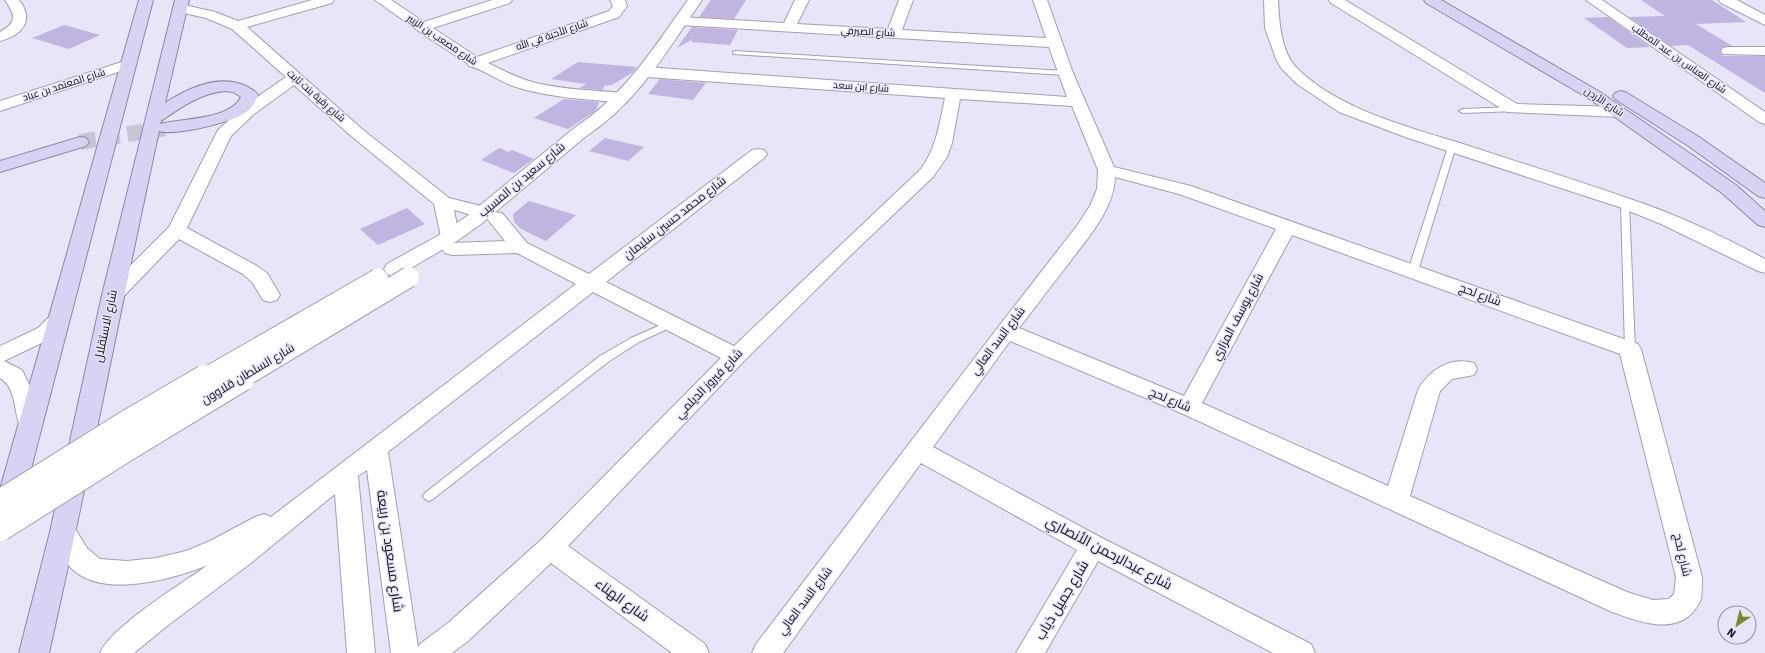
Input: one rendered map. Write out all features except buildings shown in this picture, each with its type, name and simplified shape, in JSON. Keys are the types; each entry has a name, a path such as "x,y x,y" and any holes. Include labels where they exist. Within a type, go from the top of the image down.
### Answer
{"highway":[{"path":"0,537 146,0"},
{"name":"شارع الأردن","path":"1431,0 1594,95 1729,189 1765,221"},
{"name":"شارع الأردن","path":"1454,0 1566,62 1673,128 1765,192"},
{"name":"شارع الاستقلال","path":"34,653 63,532 120,265 159,123 179,12"},
{"path":"0,167 65,145 80,142"},
{"path":"1746,205 1765,204"}],"street":[{"path":"0,37 7,35 19,25 22,16 18,7 12,0"},
{"path":"237,26 328,0"},
{"name":"شارع مصعب بن الزبير","path":"382,0 474,63 520,83 543,89 622,98"},
{"path":"423,27 505,0"},
{"name":"شارع الأحبة في الله","path":"474,63 614,14 620,6 620,2 617,0"},
{"name":"شارع سعيد بن المسيب","path":"489,215 578,133 596,124 622,98 646,72 695,0"},
{"path":"788,28 802,0"},
{"path":"894,34 906,0"},
{"name":"شارع السد العالي","path":"766,653 1006,331 1084,230 1106,189 1107,170 1076,102 1040,0"},
{"path":"1271,0 1272,28 1282,59 1302,81 1345,109 1625,203 1668,220 1765,267"},
{"path":"1336,0 1513,109 1619,112"},
{"name":"شارع العباس بن عبد المطلب","path":"1593,0 1609,5 1765,119"},
{"path":"1726,0 1765,22"},
{"path":"179,12 183,22 192,18 212,15"},
{"name":"شارع رقية بنت ثابت","path":"179,12 212,15 237,26 356,132 442,202 489,215"},
{"name":"شارع الصيرفي","path":"680,21 1056,43"},
{"path":"1728,51 1765,51"},
{"name":"شارع المعتمد بن عباد","path":"0,106 128,64"},
{"name":"شارع ابن سعد","path":"646,72 1076,102"},
{"path":"113,295 177,230 224,134 234,122 295,78"},
{"name":"شارع فيروز الديلمي","path":"430,653 458,632 550,548 736,356 927,173 938,157 944,143 953,94"},
{"name":"شارع محمد حسين سليمان","path":"302,506 758,154"},
{"name":"شارع لحج","path":"1006,331 1189,407 1622,603 1653,612 1676,611 1687,599 1689,577 1630,349 1185,190 1107,170"},
{"path":"442,202 451,243 520,247"},
{"path":"489,215 520,247 736,356"},
{"name":"شارع السلطان قلاوون","path":"0,528 451,243 489,215"},
{"name":"شارع يوسف المزاري","path":"1189,407 1287,227"},
{"path":"177,230 250,270 260,278 270,294"},
{"path":"120,265 134,266 148,259"},
{"name":"شارع السلطان قلاوون","path":"0,503 128,423 402,273"},
{"path":"0,355 45,333 59,319"},
{"path":"0,368 14,376 25,398 30,425"},
{"path":"1396,502 1429,390 1436,378 1446,372 1466,370"},
{"name":"شارع مسعود بن ربيعة","path":"376,450 405,653"},
{"name":"شارع عبدالرحمن الأنصاري","path":"918,450 1093,546 1296,652"},
{"path":"346,473 361,653"},
{"path":"63,532 79,558 90,567 114,573 160,570 193,560 223,548 302,506"},
{"path":"114,653 145,625 239,558 269,535 302,506"},
{"name":"شارع جميل ذياب","path":"1030,653 1093,546"},
{"name":"شارع الهناء","path":"550,548 695,653"}],"lane":[{"path":"736,53 1065,73"},
{"path":"1463,111 1513,109"},
{"path":"1413,271 1452,146"},
{"path":"1625,203 1630,349"},
{"path":"429,496 604,359 635,340 672,324"}],"tunnel":[{"path":"80,142 165,128"}]}
